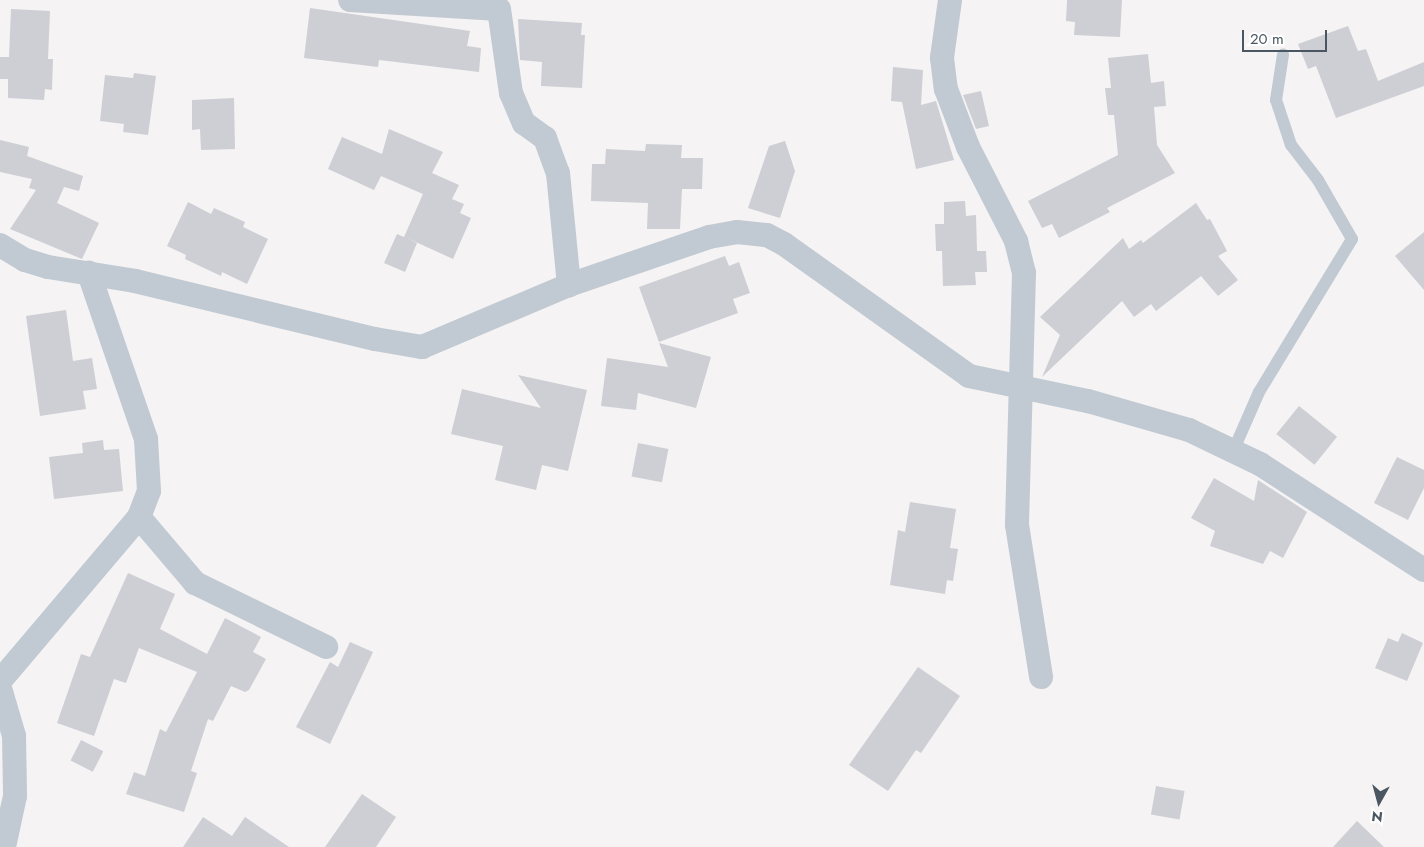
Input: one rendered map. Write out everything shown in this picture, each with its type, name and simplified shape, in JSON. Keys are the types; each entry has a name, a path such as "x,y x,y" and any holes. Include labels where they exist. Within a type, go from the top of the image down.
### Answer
{"street":[{"path":"350,0 499,9 510,93 524,123 545,138 558,173 568,285"},
{"path":"950,0 942,58 946,89 968,147 1016,240 1024,273 1017,525 1041,677"},
{"path":"0,245 25,260 48,267 135,281 374,339 422,346 568,285 709,237 737,232 767,235 784,244 969,376 1088,401 1180,428 1234,450 1424,570"},
{"path":"0,681 139,517 149,491 146,439 89,273"},
{"path":"139,517 195,583 326,647"},
{"path":"0,688 14,736 15,796 4,847"}],"lane":[{"path":"1234,450 1259,392 1352,239 1318,180 1292,144 1276,100 1283,54"}],"building":[{"path":"1067,0 1122,0 1120,37 1074,35 1075,22 1066,21"},
{"path":"310,8 470,31 467,46 481,48 479,72 379,60 378,67 304,58"},
{"path":"11,9 50,11 48,59 53,59 52,90 45,89 44,100 8,98 8,79 0,79 0,57 9,57"},
{"path":"518,19 582,23 581,35 585,35 582,88 541,86 542,62 520,60"},
{"path":"1348,26 1358,51 1366,49 1378,81 1424,62 1424,86 1336,118 1316,66 1308,69 1298,44"},
{"path":"1148,54 1151,83 1164,81 1166,106 1154,107 1157,145 1175,173 1107,208 1110,212 1059,238 1052,224 1042,228 1028,201 1118,155 1114,115 1108,115 1105,88 1111,88 1108,58"},
{"path":"893,67 923,70 921,105 936,101 954,160 916,169 902,102 891,101"},
{"path":"134,73 156,76 148,135 123,132 124,124 100,121 105,75 133,78"},
{"path":"981,91 989,126 976,129 963,95"},
{"path":"234,98 235,149 201,150 200,129 192,130 192,100"},
{"path":"389,129 443,152 432,173 459,185 452,199 464,204 460,213 471,218 453,259 407,238 417,243 405,272 384,263 397,234 404,237 423,194 381,176 374,190 328,169 342,137 382,154"},
{"path":"0,140 29,147 27,156 83,176 79,191 64,187 57,203 99,223 82,259 10,229 36,190 29,188 32,179 0,172"},
{"path":"785,141 795,171 780,218 748,208 769,146"},
{"path":"646,144 682,145 681,158 703,158 702,189 682,189 680,229 647,229 648,203 591,201 592,164 605,164 606,149 645,151"},
{"path":"965,201 966,216 976,215 977,251 986,251 987,272 975,272 976,285 943,286 942,251 936,251 935,224 944,224 944,202"},
{"path":"188,202 211,214 214,208 245,222 243,227 268,239 247,284 222,272 221,276 185,259 186,255 167,246"},
{"path":"1196,203 1207,220 1210,219 1227,251 1218,256 1238,280 1218,296 1201,276 1156,311 1151,304 1134,317 1122,301 1042,377 1060,335 1040,317 1123,238 1129,249 1141,240 1143,243"},
{"path":"1424,232 1424,290 1395,256"},
{"path":"725,256 729,266 739,262 750,293 733,299 738,313 659,342 639,287"},
{"path":"66,310 73,361 92,358 97,389 83,391 86,409 40,416 26,316"},
{"path":"659,343 711,357 696,408 638,393 636,410 601,406 607,358 668,367"},
{"path":"518,375 587,390 568,471 542,465 536,490 495,480 503,446 451,434 462,389 541,408"},
{"path":"1299,406 1337,437 1314,465 1276,434"},
{"path":"103,440 104,450 119,449 123,491 54,499 49,457 83,453 82,443"},
{"path":"638,443 668,449 662,482 632,476"},
{"path":"1397,457 1424,470 1424,488 1408,520 1374,503"},
{"path":"1214,478 1254,501 1258,480 1307,512 1283,558 1270,551 1263,564 1210,546 1215,531 1191,518"},
{"path":"910,502 956,509 950,548 958,549 953,581 947,580 945,594 890,585 898,530 905,532"},
{"path":"128,573 175,594 160,629 207,654 225,618 261,637 253,652 266,659 249,690 245,692 231,686 213,721 208,719 191,771 197,773 184,812 126,794 134,772 145,776 160,729 166,732 197,672 139,648 126,683 114,679 94,736 57,723 81,654 90,657"},
{"path":"1402,633 1423,643 1407,681 1375,668 1388,638 1398,642"},
{"path":"350,642 373,652 330,744 296,727 330,662 338,667"},
{"path":"918,667 960,696 921,753 916,750 888,791 849,765"},
{"path":"81,740 103,751 93,772 71,760"},
{"path":"1156,786 1185,791 1180,820 1151,815"},
{"path":"362,794 396,817 376,847 325,847"},
{"path":"203,817 232,836 245,817 289,847 183,847"},
{"path":"1357,821 1384,847 1333,847"}]}
